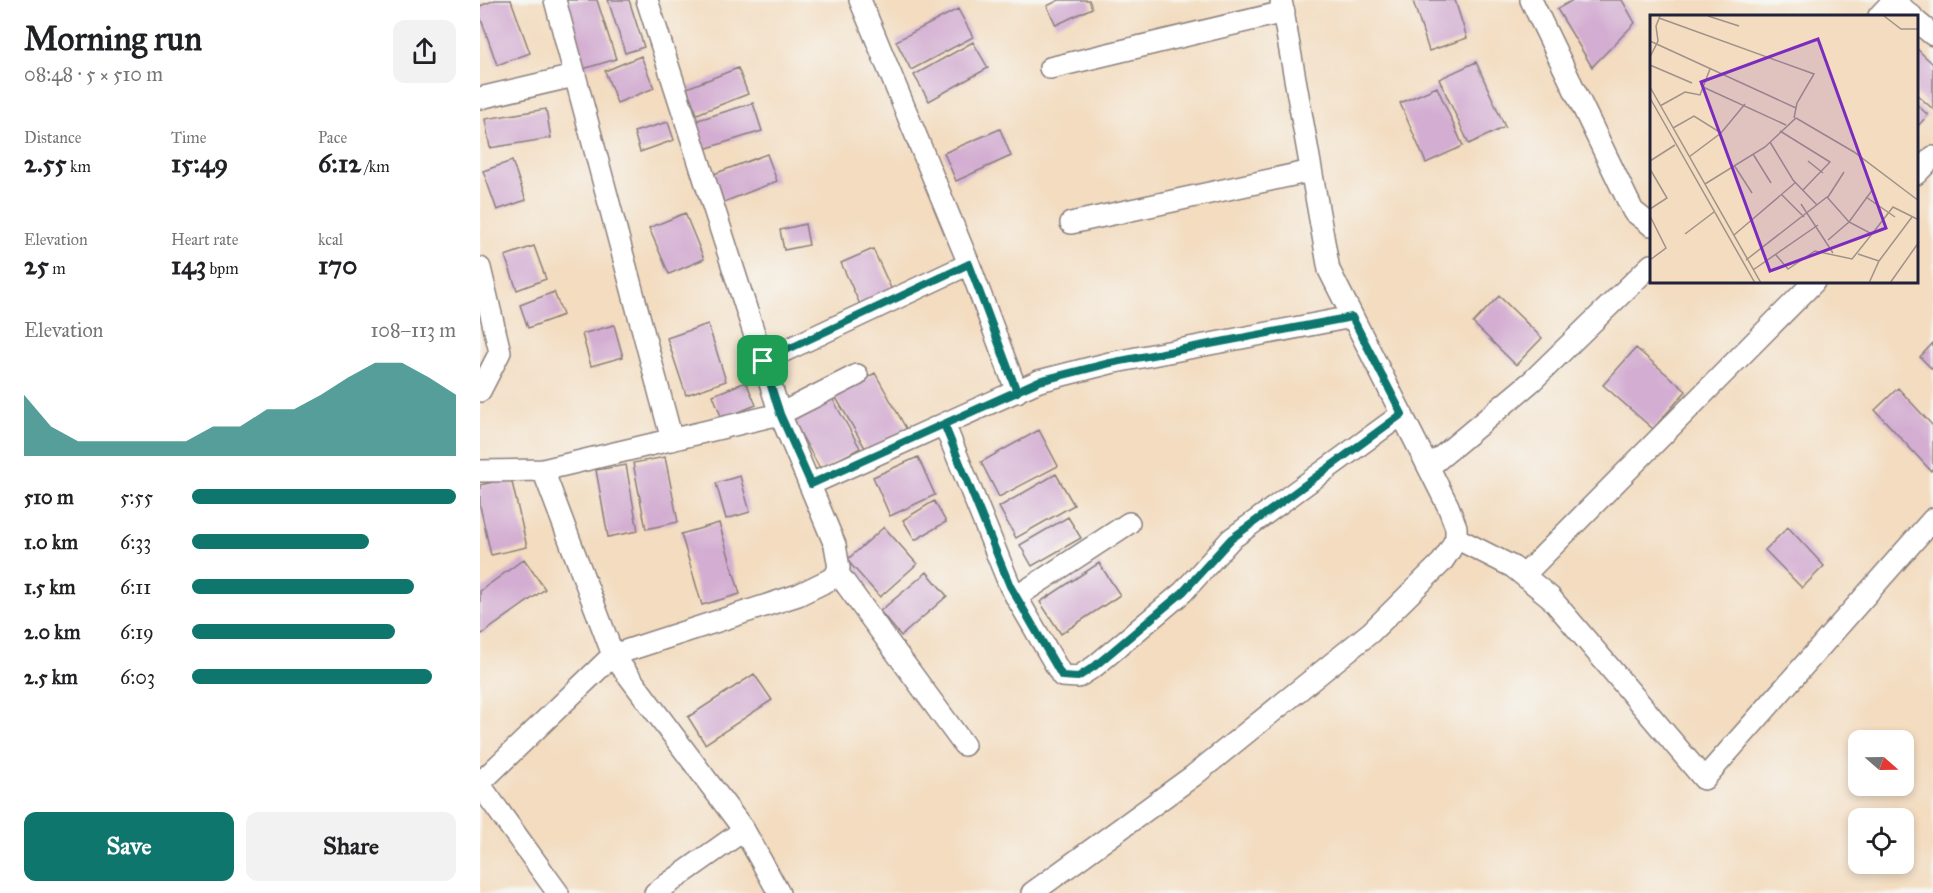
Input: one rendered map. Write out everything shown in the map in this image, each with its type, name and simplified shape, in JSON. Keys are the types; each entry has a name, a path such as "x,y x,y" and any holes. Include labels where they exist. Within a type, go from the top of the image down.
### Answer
{"street":[{"path":"555,0 672,440"},
{"path":"558,893 480,784 613,655 798,595 835,577 839,568 836,544 780,414 647,0"},
{"path":"860,0 969,264 1017,392"},
{"path":"1881,15 1893,0 1911,15"},
{"path":"1536,3 1633,211 1650,224"},
{"path":"1032,893 1193,776 1371,632 1442,562 1456,538 1456,527 1448,506 1329,270 1282,6 1050,68"},
{"path":"1918,22 1933,35"},
{"path":"480,98 574,76"},
{"path":"1918,173 1933,157"},
{"path":"1071,223 1311,171"},
{"path":"763,361 969,264"},
{"path":"1429,467 1467,439 1532,381 1650,266"},
{"path":"480,268 500,351 480,391"},
{"path":"1524,575 1812,284"},
{"path":"811,484 1039,381 1110,363 1352,317"},
{"path":"480,471 543,470 780,414 857,375"},
{"path":"944,424 1016,597 1062,676 1078,677 1095,666 1183,592 1231,539 1402,414"},
{"path":"543,470 613,655 744,830 779,893"},
{"path":"1456,538 1513,567 1550,597 1704,779 1933,519"},
{"path":"1016,597 1129,523"},
{"path":"837,573 964,745"},
{"path":"655,893 744,830"}],"building":[{"path":"495,0 511,0 530,53 497,65 480,16 480,6"},
{"path":"562,0 597,0 616,59 583,69"},
{"path":"608,0 629,0 644,47 625,53"},
{"path":"1059,0 1089,0 1092,8 1056,25 1047,6"},
{"path":"1455,0 1467,38 1429,51 1413,1"},
{"path":"1573,0 1622,0 1635,23 1592,67 1557,9"},
{"path":"958,9 973,37 911,70 896,41"},
{"path":"973,42 988,68 929,101 914,75"},
{"path":"1918,50 1933,64 1933,109 1918,96"},
{"path":"641,56 654,88 617,103 605,71"},
{"path":"1476,62 1505,127 1469,144 1439,79"},
{"path":"738,68 748,94 697,114 687,88"},
{"path":"1437,87 1463,146 1426,163 1400,103"},
{"path":"753,103 762,131 704,149 695,121"},
{"path":"1918,106 1928,115 1918,126"},
{"path":"546,109 551,138 490,148 485,119"},
{"path":"668,122 674,140 640,152 634,132"},
{"path":"1000,129 1011,156 956,181 944,153"},
{"path":"767,154 777,181 724,202 714,174"},
{"path":"512,161 526,200 497,210 483,171"},
{"path":"685,213 704,259 669,274 649,228"},
{"path":"805,224 809,245 784,250 780,230"},
{"path":"534,246 546,279 517,290 505,256"},
{"path":"873,249 895,297 863,311 841,263"},
{"path":"554,292 563,315 528,328 520,305"},
{"path":"1499,296 1542,338 1516,365 1473,323"},
{"path":"708,324 726,381 686,395 667,338"},
{"path":"614,325 623,357 591,366 582,334"},
{"path":"1933,343 1933,370 1920,357"},
{"path":"1636,348 1686,391 1653,429 1603,385"},
{"path":"875,373 907,430 868,453 835,396"},
{"path":"746,382 756,405 722,419 713,395"},
{"path":"1898,388 1933,426 1933,468 1931,471 1875,410"},
{"path":"832,398 860,448 821,470 793,420"},
{"path":"1039,430 1058,466 999,497 981,462"},
{"path":"665,457 678,522 646,529 633,463"},
{"path":"918,457 935,495 890,516 873,477"},
{"path":"626,465 638,531 608,537 596,470"},
{"path":"1056,474 1074,505 1016,538 999,507"},
{"path":"740,476 750,512 726,519 716,483"},
{"path":"511,478 527,547 491,555 480,506 480,485"},
{"path":"934,501 946,522 915,540 903,520"},
{"path":"1068,517 1081,538 1032,566 1020,545"},
{"path":"719,523 740,594 702,605 681,534"},
{"path":"884,527 917,564 880,597 847,560"},
{"path":"1788,527 1824,566 1802,588 1765,550"},
{"path":"524,559 545,589 482,634 480,631 480,591"},
{"path":"1099,563 1120,595 1061,634 1040,602"},
{"path":"927,572 947,596 901,636 880,611"},
{"path":"754,674 772,700 705,744 688,717"}],"route":[{"path":"763,361 780,414 811,484 944,424 1017,392 1039,381 1110,363 1352,317 1402,414 1231,539 1202,568 1183,592 1095,666 1078,677 1071,678 1062,676 1032,628 1010,586 944,424 1017,392 969,264 763,361"}]}
